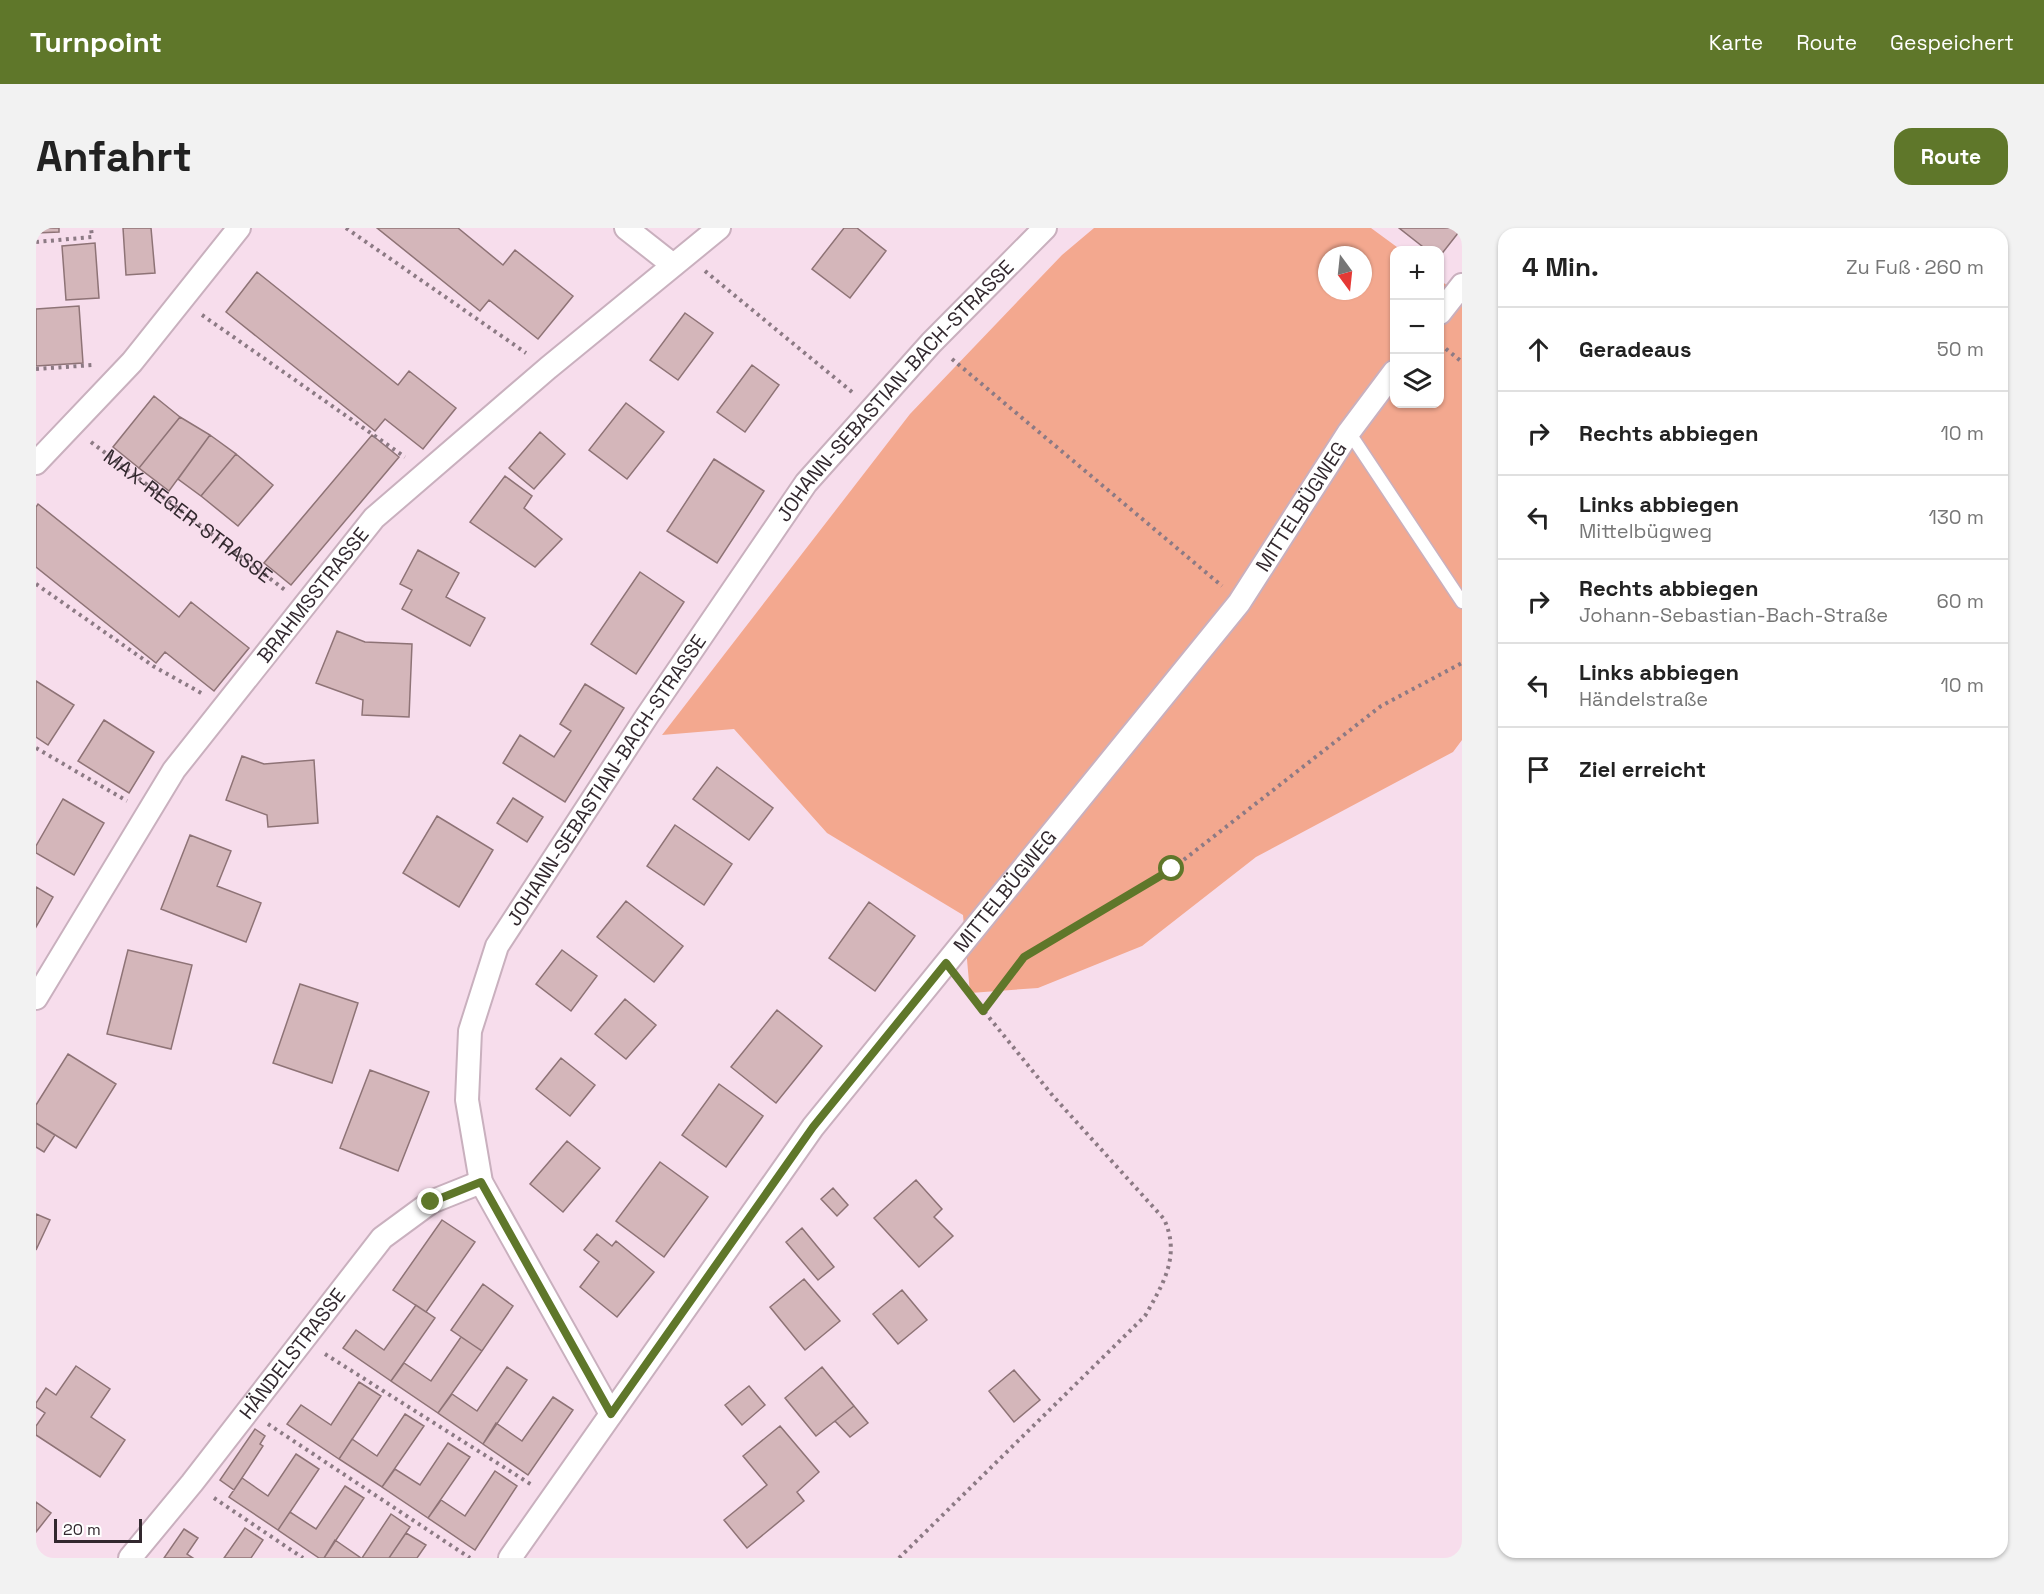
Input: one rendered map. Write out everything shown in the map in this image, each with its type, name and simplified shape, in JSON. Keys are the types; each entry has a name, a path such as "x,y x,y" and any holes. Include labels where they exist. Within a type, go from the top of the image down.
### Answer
{"street":[{"path":"36,464 132,362 238,228"},
{"path":"626,228 680,260"},
{"name":"BRAHMSSTRASSE","path":"36,998 174,771 374,518 548,368 719,228"},
{"name":"JOHANN-SEBASTIAN-BACH-STRASSE","path":"611,1414 481,1182 467,1100 470,1030 497,946 647,716 806,483 931,343 1045,228"},
{"path":"1444,308 1462,285"},
{"name":"MITTELBÜGWEG","path":"510,1558 813,1127 1239,603 1349,432 1390,379"},
{"name":"HÄNDELSTRASSE","path":"130,1558 192,1483 382,1238 431,1202 481,1182"}],"lane":[{"path":"1349,432 1462,602"}],"path":[{"path":"36,242 92,237 92,228"},
{"path":"346,228 548,368"},
{"path":"680,260 872,408"},
{"path":"182,301 427,472"},
{"path":"1444,347 1462,362"},
{"path":"36,369 132,362"},
{"path":"976,379 1214,579"},
{"name":"MAX-REGER-STRASSE","path":"71,427 305,606"},
{"path":"36,584 153,666 225,706"},
{"path":"983,1011 1024,957 1172,869 1381,706 1462,663"},
{"path":"36,748 148,813"},
{"path":"899,1558 1145,1316 1161,1289 1172,1256 1171,1234 1164,1219 1053,1096 946,963"},
{"path":"304,1340 552,1498"},
{"path":"247,1411 470,1558"},
{"path":"192,1483 303,1558"}],"shaded area":[{"path":"1094,228 1371,228 1396,246 1390,246 1390,408 1444,408 1444,283 1462,297 1462,740 1453,752 1256,857 1142,946 1038,988 970,993 963,915 827,833 734,729 662,735 910,414 1062,255"}],"building":[{"path":"36,228 59,228 59,232 36,233"},
{"path":"123,228 151,228 155,273 126,275"},
{"path":"377,228 458,228 503,265 515,250 573,296 538,339 489,300 480,311"},
{"path":"844,228 857,228 886,251 850,298 812,269"},
{"path":"1399,228 1462,228 1444,251 1444,246 1422,246"},
{"path":"95,243 99,298 66,300 62,246"},
{"path":"257,272 398,385 409,371 456,408 423,449 385,419 375,431 226,312"},
{"path":"79,306 83,363 36,366 36,309"},
{"path":"685,313 713,333 678,380 650,360"},
{"path":"752,365 779,385 745,432 717,412"},
{"path":"154,396 180,417 139,468 113,447"},
{"path":"626,403 664,432 627,479 589,450"},
{"path":"180,417 210,435 169,491 139,468"},
{"path":"540,432 565,454 534,489 509,468"},
{"path":"210,435 236,454 201,496 178,479"},
{"path":"372,435 399,457 291,585 264,563"},
{"path":"236,454 273,485 238,526 201,496"},
{"path":"714,459 764,491 717,563 667,531"},
{"path":"505,476 532,496 524,508 562,539 535,567 470,522"},
{"path":"38,504 179,617 191,602 249,648 214,691 165,652 156,663 36,567 36,507"},
{"path":"418,550 459,573 446,597 485,618 470,646 402,609 412,590 400,584"},
{"path":"640,572 684,602 636,674 591,644"},
{"path":"337,631 365,642 412,644 409,717 362,715 363,700 316,683"},
{"path":"36,681 74,705 48,745 36,737"},
{"path":"585,684 624,708 565,802 503,763 520,735 554,757 571,731 560,724"},
{"path":"104,720 154,752 129,793 78,761"},
{"path":"242,756 264,764 314,760 318,823 268,827 267,815 226,800"},
{"path":"717,767 773,808 749,840 693,799"},
{"path":"513,798 543,817 527,842 497,823"},
{"path":"63,799 104,823 74,875 36,853 36,846"},
{"path":"437,816 493,850 459,907 403,873"},
{"path":"675,825 732,864 704,905 647,866"},
{"path":"190,835 231,851 217,886 261,903 246,942 161,909"},
{"path":"36,887 53,897 36,927"},
{"path":"626,901 683,946 654,982 597,937"},
{"path":"869,902 915,936 875,991 829,958"},
{"path":"128,950 192,965 171,1049 107,1034"},
{"path":"562,950 597,976 571,1011 536,984"},
{"path":"300,984 358,1003 332,1083 273,1063"},
{"path":"625,999 656,1025 626,1059 595,1034"},
{"path":"777,1010 822,1046 776,1103 731,1067"},
{"path":"68,1054 116,1084 76,1148 36,1123 36,1105"},
{"path":"561,1058 595,1085 570,1116 536,1089"},
{"path":"370,1070 429,1092 398,1171 340,1148"},
{"path":"719,1084 763,1116 726,1167 682,1135"},
{"path":"36,1123 55,1135 44,1152 36,1147"},
{"path":"567,1141 600,1168 563,1212 530,1184"},
{"path":"660,1162 708,1197 664,1257 616,1221"},
{"path":"916,1180 942,1209 934,1217 953,1236 919,1267 874,1218"},
{"path":"833,1188 848,1205 837,1216 821,1199"},
{"path":"36,1214 50,1220 36,1250"},
{"path":"442,1220 475,1242 426,1312 393,1290"},
{"path":"802,1228 834,1267 818,1280 786,1242"},
{"path":"597,1234 612,1246 616,1241 654,1272 617,1317 580,1287 599,1262 584,1250"},
{"path":"804,1279 840,1321 805,1350 770,1307"},
{"path":"483,1284 513,1306 482,1351 451,1330"},
{"path":"902,1290 927,1320 898,1344 873,1314"},
{"path":"416,1305 435,1318 391,1381 343,1348 356,1330 384,1350"},
{"path":"461,1337 482,1351 438,1413 391,1381 404,1363 431,1381"},
{"path":"76,1366 110,1389 91,1417 125,1440 100,1477 36,1435 36,1426 45,1413 36,1407 36,1403 46,1388 56,1395"},
{"path":"507,1367 527,1380 483,1444 438,1413 452,1394 477,1411"},
{"path":"822,1367 854,1406 816,1436 785,1398"},
{"path":"1014,1370 1040,1400 1014,1422 989,1391"},
{"path":"359,1382 381,1396 339,1459 287,1424 301,1405 331,1425"},
{"path":"749,1386 765,1405 742,1425 725,1405"},
{"path":"553,1397 573,1410 528,1475 483,1444 496,1423 522,1441"},
{"path":"854,1406 868,1423 850,1437 835,1421"},
{"path":"405,1414 424,1426 382,1487 339,1459 352,1439 377,1456"},
{"path":"780,1426 819,1472 797,1492 804,1501 747,1548 724,1520 767,1485 743,1456"},
{"path":"255,1429 265,1436 260,1444 263,1446 234,1490 220,1480"},
{"path":"448,1443 470,1457 428,1518 382,1487 395,1469 420,1485"},
{"path":"296,1454 319,1469 278,1530 229,1497 242,1478 268,1496"},
{"path":"495,1471 517,1486 475,1550 428,1518 441,1500 465,1516"},
{"path":"345,1486 364,1498 324,1558 319,1558 278,1530 290,1512 316,1529"},
{"path":"36,1502 51,1513 36,1532"},
{"path":"391,1514 410,1527 389,1558 362,1558"},
{"path":"245,1528 263,1540 251,1558 224,1558"},
{"path":"184,1529 198,1538 187,1554 193,1558 164,1558"},
{"path":"406,1533 426,1545 417,1558 389,1558"},
{"path":"335,1540 361,1558 324,1558"}],"route":[{"path":"431,1202 481,1182 611,1414 813,1127 946,963 983,1011 1024,957 1172,869"}]}
